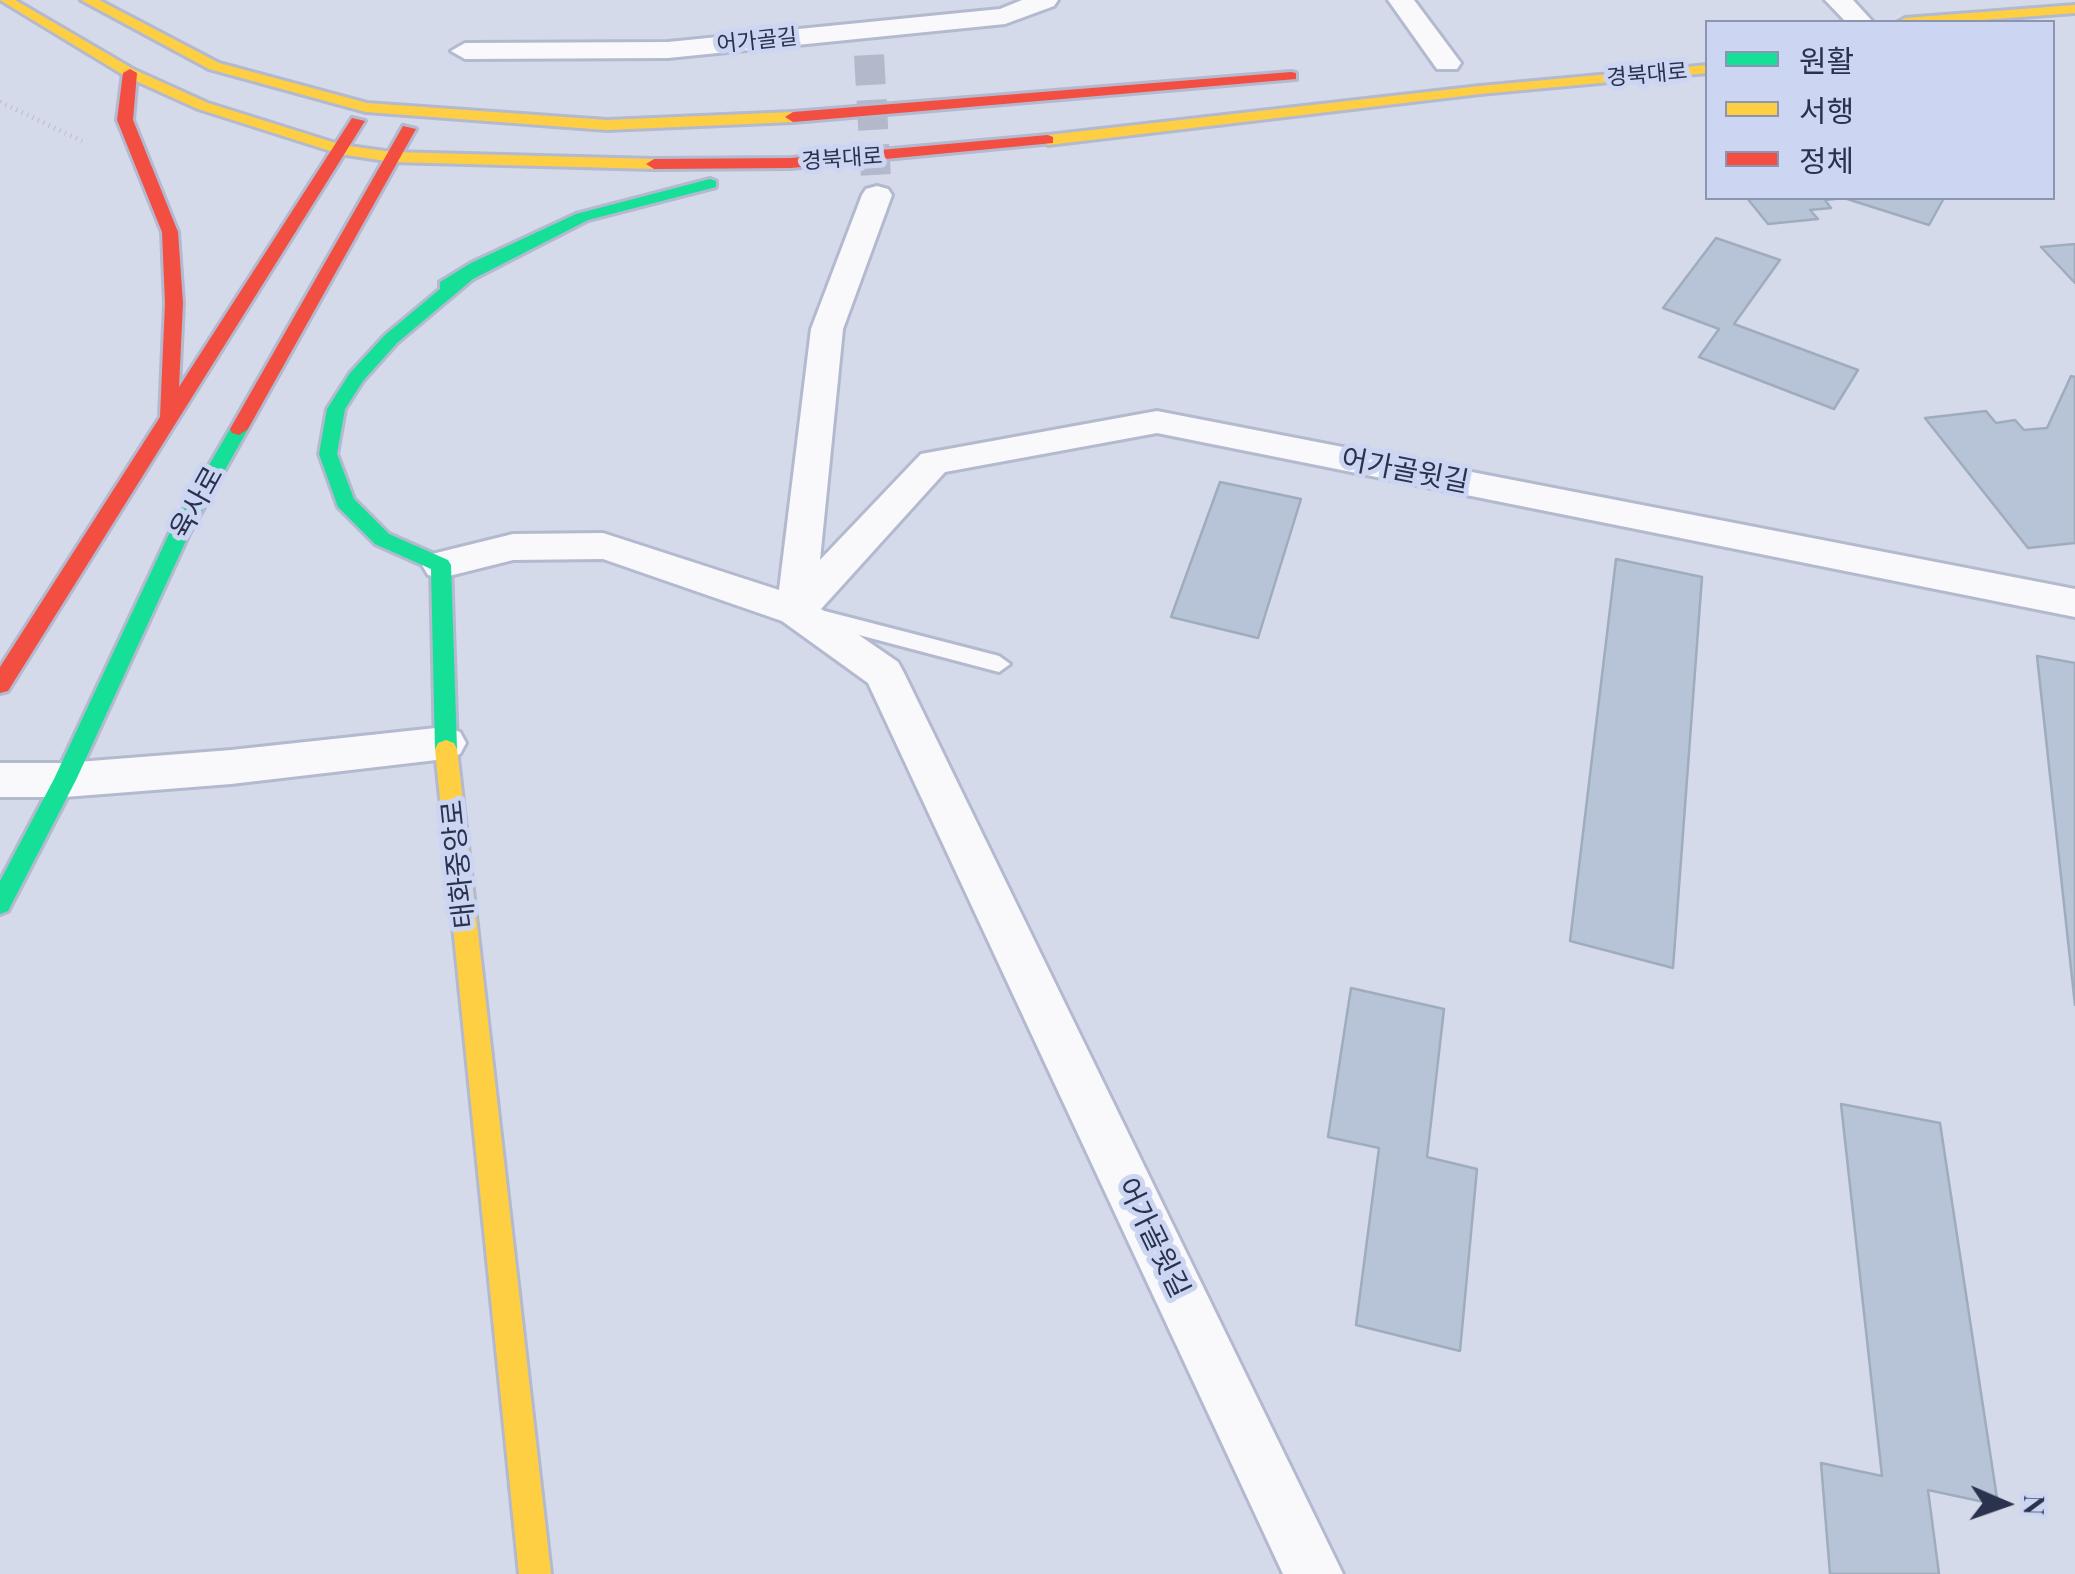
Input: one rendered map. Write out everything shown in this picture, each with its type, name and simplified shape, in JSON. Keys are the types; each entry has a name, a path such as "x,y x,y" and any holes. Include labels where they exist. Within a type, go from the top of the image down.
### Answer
{"street":[{"name":"경북대로","path":"5,0 130,73 203,106 340,149 392,158 582,164 791,163 952,151 1480,90 1705,70"},
{"name":"경북대로","path":"88,0 214,66 366,107 607,125 812,116 1308,74"},
{"name":"어가골길","path":"466,51 668,50 867,43 1004,16 1045,0"},
{"path":"1401,0 1447,63"},
{"path":"1838,0 1858,20"},
{"path":"1931,20 2075,9"},
{"path":"130,73 125,120 150,174 170,232 174,303 169,421"},
{"path":"0,685 366,107"},
{"name":"육사로","path":"0,904 65,780 179,534 416,113"},
{"path":"346,354 373,329 477,267 582,217 791,163"},
{"path":"796,612 828,329 877,194"},
{"path":"441,565 382,539 345,502 328,454 336,409 356,377 391,339 477,267"},
{"name":"어가골윗길","path":"796,612 934,462 1157,422 2075,604"},
{"path":"179,534 254,448"},
{"name":"어가골윗길","path":"441,565 513,548 603,546 690,572 796,612 884,673 1314,1574"},
{"name":"태화중앙로","path":"441,565 446,743 536,1574"},
{"path":"0,780 65,780 231,767 446,743"}],"lane":[{"name":"어가골윗길","path":"796,612 999,664"}],"path":[{"path":"0,102 136,163 150,174"}],"building":[{"path":"1749,200 1825,200 1831,208 1810,210 1818,219 1768,224"},
{"path":"1850,200 1943,200 1929,225"},
{"path":"1716,238 1780,260 1734,324 1858,370 1834,409 1699,357 1719,329 1663,308"},
{"path":"2075,244 2075,283 2041,247"},
{"path":"2071,376 2075,377 2075,543 2028,548 1925,418 1986,411 1996,423 2015,420 2024,430 2047,428"},
{"path":"1220,482 1301,499 1258,638 1171,617"},
{"path":"1616,559 1702,577 1673,968 1570,941"},
{"path":"2037,656 2075,663 2075,1005"},
{"path":"1351,988 1444,1009 1427,1157 1477,1169 1460,1351 1356,1325 1379,1148 1328,1137"},
{"path":"1841,1104 1940,1123 1998,1505 1928,1490 1939,1574 1830,1574 1821,1463 1882,1476"}],"tunnel":[{"path":"869,55 877,195"}],"traffic: fast":[{"path":"446,286 582,217 710,184"},
{"path":"446,749 441,565 382,539 345,502 328,454 336,409 356,377 391,339 477,267"},
{"path":"0,904 65,780 179,534 239,429"}],"traffic: slow":[{"path":"5,0 130,73 203,106 340,149 392,157 654,164"},
{"path":"88,0 214,66 366,107 607,125 793,117"},
{"path":"1931,20 2075,9"},
{"path":"1048,140 1480,90 1705,69"},
{"path":"446,749 535,1574"}],"traffic: jam":[{"path":"130,73 125,120 170,232 174,303 169,420"},
{"path":"793,117 1291,76"},
{"path":"0,685 357,121"},
{"path":"239,429 408,129"},
{"path":"654,164 791,163 1048,140"}]}
